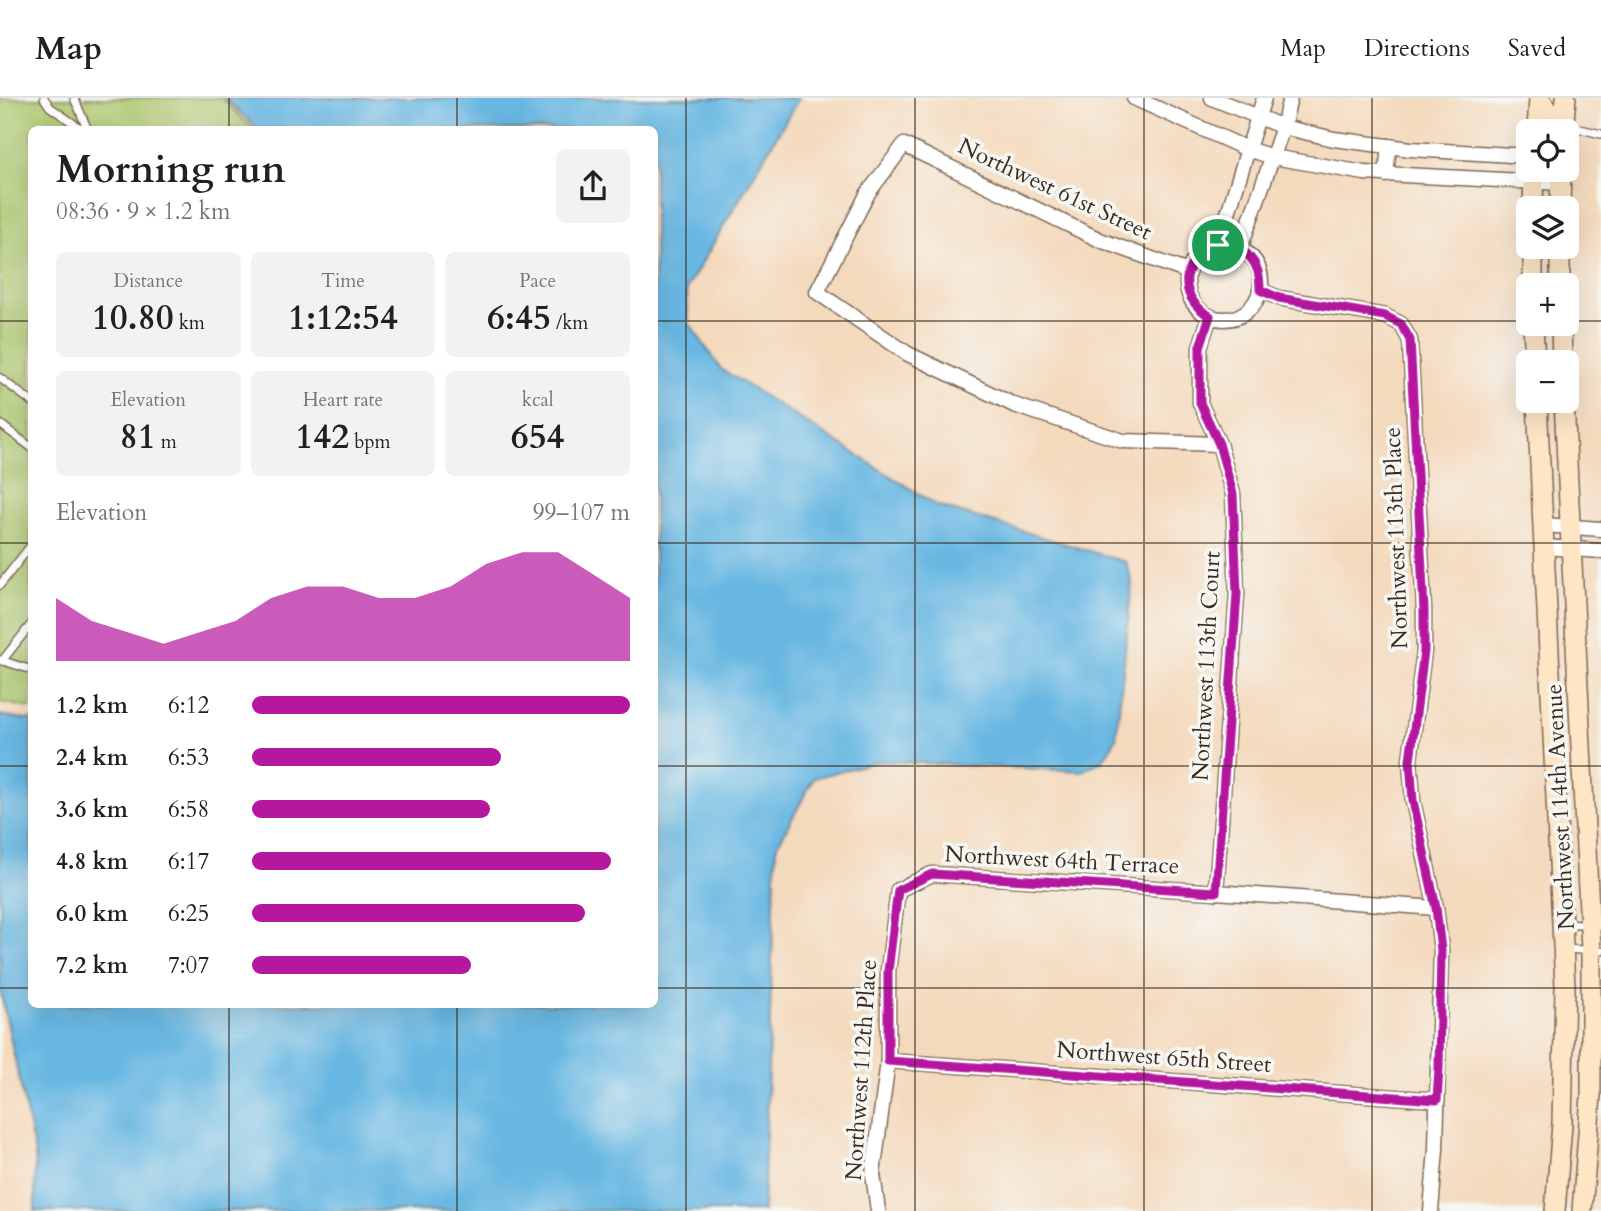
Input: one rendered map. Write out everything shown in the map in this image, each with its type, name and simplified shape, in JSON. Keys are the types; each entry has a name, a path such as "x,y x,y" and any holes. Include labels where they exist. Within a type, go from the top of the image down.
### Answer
{"street":[{"path":"1134,98 1247,149 1273,157 1386,175 1516,176"},
{"path":"1212,98 1283,127 1334,139 1411,149 1516,155"},
{"path":"1218,245 1264,98"},
{"path":"1240,248 1283,127 1290,98"},
{"path":"1539,98 1555,119"},
{"path":"1538,119 1539,98"},
{"path":"1564,119 1566,98"},
{"name":"Northwest 61st Street","path":"1188,272 1100,240 904,145 869,193 817,292 908,354 1014,405 1124,441 1219,444"},
{"path":"1386,175 1389,146"},
{"path":"1218,245 1240,248 1257,266 1261,278 1255,302 1247,311 1223,319 1201,311 1188,293 1188,272 1199,254 1218,245"},
{"name":"Northwest 113th Place","path":"1260,290 1279,298 1385,316 1401,324 1410,340 1424,610 1424,651 1410,760 1413,801 1436,908 1441,950 1436,1149 1430,1211"},
{"name":"Northwest 113th Court","path":"1210,316 1200,347 1200,403 1219,444 1233,494 1237,594 1216,892"},
{"name":"Northwest 114th Avenue","path":"1538,413 1564,949 1564,1073 1555,1211"},
{"name":"Northwest 114th Avenue","path":"1565,413 1596,925 1591,1096 1582,1211"},
{"path":"1543,525 1601,529"},
{"path":"1544,547 1601,551"},
{"name":"Northwest 64th Terrace","path":"898,890 932,874 1436,908"},
{"name":"Northwest 112th Place","path":"878,1211 873,1174 888,1061 888,971 898,890"},
{"name":"Northwest 65th Street","path":"888,1061 1437,1100"}],"lane":[{"path":"44,98 50,107 79,126"},
{"path":"74,98 84,126"},
{"path":"1579,131 1601,134"},
{"path":"0,377 28,399"},
{"path":"0,424 28,445"},
{"path":"0,585 28,549"},
{"path":"28,628 1,660 28,669"},
{"path":"1562,923 1596,925"},
{"path":"1564,949 1596,951"}],"green space":[{"path":"0,98 222,98 250,126 28,126 28,707 0,702"}],"water":[{"path":"225,98 799,98 687,288 689,323 721,369 938,506 1126,562 1132,582 1116,739 1103,760 1082,771 879,761 814,778 776,848 763,1211 35,1211 35,1154 0,989 0,715 28,720 28,1008 658,1008 658,126 255,126"}],"route":[{"path":"1218,245 1240,248 1250,256 1261,278 1260,290 1279,298 1385,316 1401,324 1410,340 1424,651 1410,760 1413,801 1436,908 1441,950 1437,1100 888,1061 888,971 898,890 932,874 1216,892 1237,594 1233,494 1219,444 1200,403 1200,347 1210,316 1194,303 1188,293 1187,283 1192,262 1208,248 1218,245"}]}
